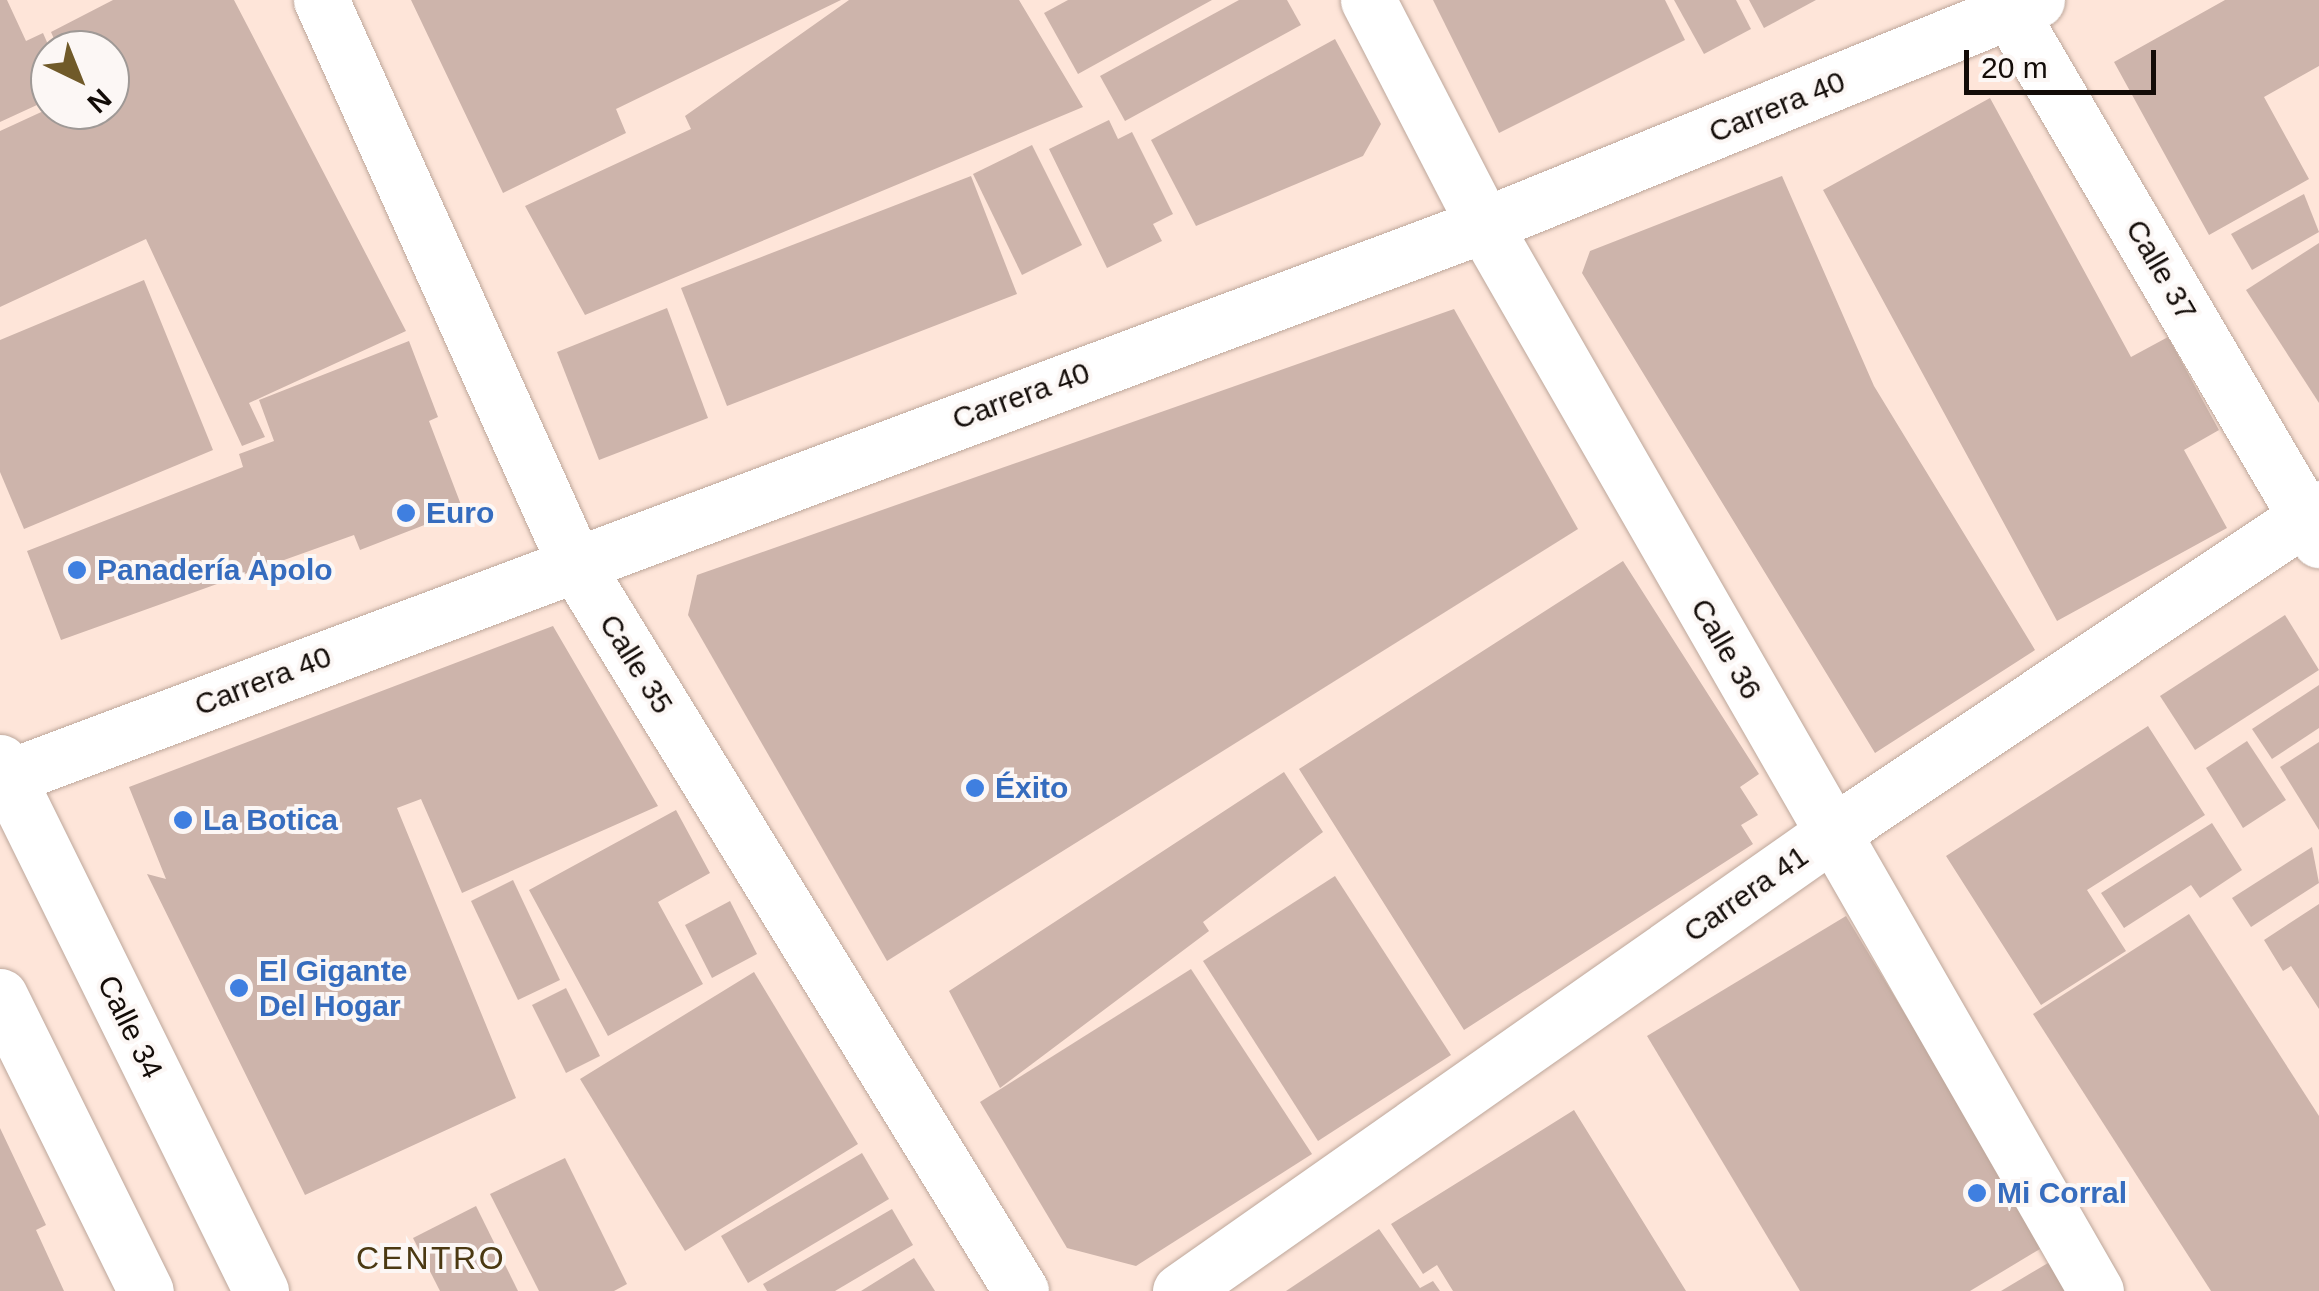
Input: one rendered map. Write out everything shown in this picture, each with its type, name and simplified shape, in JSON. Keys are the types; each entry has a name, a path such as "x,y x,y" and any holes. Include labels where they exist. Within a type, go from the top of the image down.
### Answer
{"street":[{"name":"Calle 35","path":"320,0 574,562 1021,1291"},
{"name":"Calle 36","path":"1368,0 1484,224 2096,1291"},
{"name":"Carrera 40","path":"2,773 1484,224 2017,4"},
{"name":"Calle 37","path":"2017,4 2314,521"},
{"name":"Carrera 41","path":"1180,1291 1831,834 2314,521"},
{"name":"Calle 34","path":"2,773 261,1291"},
{"path":"0,996 146,1291"}],"building":[{"path":"0,0 7,0 26,41 30,39 30,108 0,122"},
{"path":"113,0 234,0 406,331 249,403 265,437 242,446 146,239 0,307 0,131 30,117 30,130 130,130 130,30 55,30"},
{"path":"411,0 841,0 616,109 626,133 503,193"},
{"path":"849,0 1019,0 1083,107 585,315 525,206 691,129 685,116"},
{"path":"1068,0 1212,0 1078,74 1044,13"},
{"path":"1239,0 1287,0 1301,25 1125,121 1100,76"},
{"path":"1433,0 1665,0 1685,40 1499,133"},
{"path":"1674,0 1736,0 1751,29 1704,54"},
{"path":"1749,0 1816,0 1764,28"},
{"path":"2225,0 2319,0 2319,66 2264,97 2309,179 2209,235 2114,62"},
{"path":"1335,39 1381,124 1363,156 1196,226 1151,140"},
{"path":"1990,98 2131,357 2168,337 2219,430 2184,450 2227,528 2057,621 1823,190"},
{"path":"1109,120 1118,139 1132,132 1173,214 1153,224 1162,241 1107,268 1049,149"},
{"path":"1032,145 1082,245 1022,275 973,174"},
{"path":"971,176 1017,294 727,406 681,288"},
{"path":"1782,176 1874,386 2035,650 1875,753 1582,273 1590,251"},
{"path":"2304,194 2319,232 2252,270 2231,234"},
{"path":"2319,243 2319,403 2246,290"},
{"path":"144,280 213,450 24,529 0,472 0,340"},
{"path":"667,308 708,418 599,460 557,352"},
{"name":"Éxito","path":"1454,309 1578,529 887,961 688,615 697,575"},
{"path":"409,341 438,417 429,421 463,510 360,550 354,535 61,640 27,551 243,467 239,454 274,441 259,400"},
{"path":"1623,561 1759,774 1740,787 1758,815 1741,825 1753,844 1464,1030 1299,769"},
{"path":"2285,615 2319,670 2195,750 2160,696"},
{"path":"553,626 658,806 462,893 421,799 397,808 516,1098 305,1195 147,874 166,879 129,787"},
{"path":"2319,685 2319,728 2272,759 2252,729"},
{"path":"2148,726 2205,815 2087,890 2126,951 2041,1005 1946,856"},
{"path":"2247,741 2286,800 2243,828 2206,768"},
{"path":"2319,742 2319,830 2280,767"},
{"path":"1284,772 1323,832 1203,922 1209,931 1000,1088 949,991"},
{"path":"676,810 710,873 658,902 703,984 608,1036 529,890"},
{"path":"2212,823 2242,870 2200,898 2191,885 2124,928 2101,893"},
{"path":"2312,847 2319,883 2251,927 2232,898"},
{"path":"1335,876 1451,1055 1318,1141 1203,961"},
{"path":"513,880 560,980 518,1000 471,901"},
{"path":"730,901 757,954 712,978 685,925"},
{"path":"2319,904 2319,1009 2291,966 2283,971 2264,940"},
{"path":"2189,914 2319,1116 2319,1291 2211,1291 2033,1014"},
{"path":"1846,916 2045,1246 1970,1291 1800,1291 1647,1036"},
{"path":"1191,969 1312,1154 1136,1266 1067,1248 980,1102"},
{"path":"754,972 858,1144 685,1251 580,1079"},
{"path":"566,988 600,1056 566,1073 532,1005"},
{"path":"1574,1110 1686,1291 1453,1291 1437,1265 1423,1274 1391,1224"},
{"path":"0,1128 46,1225 36,1230 64,1291 0,1291"},
{"path":"862,1153 889,1199 748,1283 721,1236"},
{"path":"565,1158 627,1284 614,1291 539,1291 490,1194"},
{"path":"476,1206 518,1291 440,1291 413,1238"},
{"path":"892,1209 913,1245 835,1291 767,1291 763,1284"},
{"path":"1379,1229 1420,1288 1433,1281 1440,1291 1286,1291"},
{"path":"914,1258 935,1291 861,1291"},
{"path":"2053,1260 2071,1291 2001,1291"}],"place":[{"name":"Euro","path":"406,513"},
{"name":"Panadería Apolo","path":"77,570"},
{"name":"Éxito","path":"975,788"},
{"name":"La Botica","path":"183,820"},
{"name":"El Gigante Del Hogar","path":"239,988"},
{"name":"Mi Corral","path":"1977,1193"}],"district":[{"name":"CENTRO","path":"431,1258"}]}
